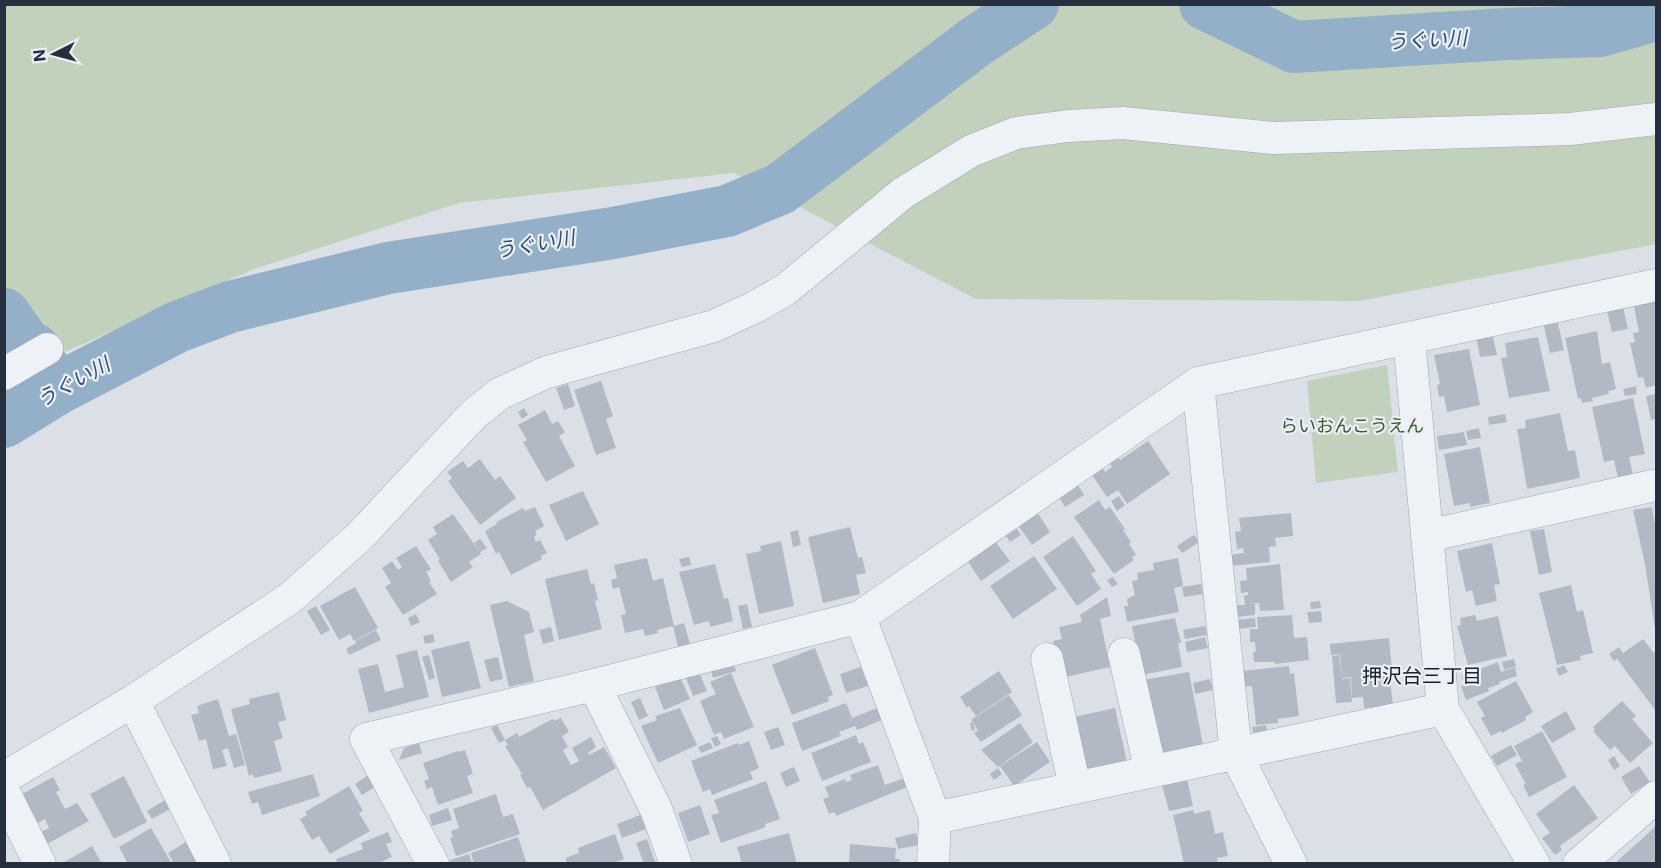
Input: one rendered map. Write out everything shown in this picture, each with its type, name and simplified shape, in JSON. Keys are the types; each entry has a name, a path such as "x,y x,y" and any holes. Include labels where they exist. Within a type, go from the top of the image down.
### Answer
{"street":[{"path":"4,778 133,700 289,599 360,536 472,415 500,394 547,372 714,326 755,308 785,290 903,193 971,151 1016,133 1068,126 1123,123 1274,138 1570,129 1656,119"},
{"path":"433,864 366,739 594,685 860,617 1198,383 1656,285"},
{"path":"1409,338 1443,709 1534,864"},
{"path":"4,374 47,349"},
{"path":"1198,383 1236,754 1291,864"},
{"path":"1427,536 1656,485"},
{"path":"860,617 935,818 933,864"},
{"path":"1124,654 1151,772"},
{"path":"1047,659 1075,789"},
{"path":"594,685 656,809 676,864"},
{"path":"133,700 215,864"},
{"path":"935,818 1443,709"},
{"path":"4,792 40,864"},
{"path":"1579,864 1656,797"}],"green space":[{"path":"4,5 1656,5 1656,244 1359,301 976,299 734,173 459,203 254,269 67,351 5,353"},
{"name":"らいおんこうえん","path":"1387,365 1398,472 1316,483 1307,381"}],"building":[{"path":"1656,301 1656,385 1646,388 1643,377 1638,378 1630,343 1635,342 1633,333 1639,332 1634,306"},
{"path":"1623,307 1628,329 1612,332 1607,311"},
{"path":"1557,319 1564,350 1550,353 1543,322"},
{"path":"1597,331 1602,364 1610,362 1616,389 1608,391 1609,394 1592,398 1593,401 1582,403 1581,398 1578,399 1565,338"},
{"path":"1492,333 1497,355 1480,357 1476,336"},
{"path":"1538,337 1550,391 1509,398 1501,358 1507,357 1505,343"},
{"path":"1469,349 1480,405 1447,412 1444,396 1439,397 1437,385 1440,384 1434,355"},
{"path":"601,381 613,416 606,419 616,448 596,455 574,390"},
{"path":"568,384 575,406 564,410 556,388"},
{"path":"1636,386 1637,394 1625,396 1623,389"},
{"path":"1656,394 1656,419 1651,420 1646,396"},
{"path":"1633,398 1645,454 1629,457 1633,475 1618,478 1614,460 1604,462 1592,407"},
{"path":"524,408 528,415 522,419 518,412"},
{"path":"545,410 552,424 558,421 565,432 559,436 575,466 546,482 523,442 527,440 518,425"},
{"path":"1560,413 1568,451 1575,450 1580,478 1527,489 1517,429 1526,428 1525,420"},
{"path":"1505,414 1507,422 1489,425 1488,417"},
{"path":"1479,428 1481,438 1468,440 1466,431"},
{"path":"1464,432 1467,445 1439,450 1437,436"},
{"path":"1148,441 1170,474 1127,504 1118,490 1107,497 1092,475 1102,468 1105,472 1112,467 1110,464 1118,457 1120,460"},
{"path":"1480,447 1490,503 1470,507 1470,503 1454,506 1444,454"},
{"path":"480,459 495,480 500,476 516,498 480,525 448,481 452,478 447,472 463,461 468,468"},
{"path":"1078,485 1084,495 1065,507 1059,497"},
{"path":"583,491 599,524 566,541 549,505"},
{"path":"1119,496 1125,505 1117,511 1111,501"},
{"path":"1099,500 1105,510 1110,507 1125,529 1123,530 1136,555 1132,557 1134,560 1114,574 1074,517"},
{"path":"535,507 544,526 535,531 537,535 534,537 536,542 540,540 547,553 541,556 542,559 511,575 499,552 496,554 485,531 497,524 496,522 523,508 525,511"},
{"path":"1652,507 1656,532 1655,629 1645,564 1633,510"},
{"path":"1037,512 1050,532 1032,545 1018,525"},
{"path":"1291,513 1293,536 1275,538 1276,546 1269,547 1270,562 1231,566 1230,555 1244,553 1243,548 1237,549 1235,532 1241,531 1239,518"},
{"path":"453,514 481,554 469,562 473,567 451,582 428,540 437,534 433,527"},
{"path":"850,527 858,558 862,557 866,573 856,575 860,594 823,603 808,537"},
{"path":"1017,529 1021,535 1010,542 1006,536"},
{"path":"1544,529 1552,572 1539,575 1530,531"},
{"path":"798,530 801,545 793,547 790,532"},
{"path":"1194,535 1199,542 1182,553 1177,546"},
{"path":"1073,536 1096,571 1091,574 1101,589 1077,606 1043,557"},
{"path":"480,539 487,548 480,552 474,543"},
{"path":"994,540 1010,561 981,581 966,559"},
{"path":"781,541 794,606 759,614 746,554 761,551 760,546"},
{"path":"1492,543 1500,584 1494,585 1497,601 1476,606 1472,590 1466,592 1457,551"},
{"path":"416,546 431,569 426,572 437,594 403,615 385,587 391,583 382,568 392,561 398,570 402,567 396,558"},
{"path":"1034,556 1057,589 1013,619 990,586"},
{"path":"689,557 691,565 682,567 679,559"},
{"path":"647,558 653,581 663,578 674,626 684,623 690,644 678,647 673,626 645,636 643,629 625,633 621,615 626,614 619,587 613,589 611,580 617,578 614,565"},
{"path":"1178,558 1183,586 1174,588 1179,612 1127,622 1124,606 1128,606 1127,599 1135,595 1132,581 1138,580 1137,573 1154,570 1153,563"},
{"path":"715,564 724,599 728,598 733,621 710,627 709,621 694,625 679,572"},
{"path":"1280,564 1284,610 1260,611 1259,603 1248,604 1255,604 1255,615 1236,617 1236,605 1245,605 1244,596 1248,595 1248,592 1241,593 1240,581 1247,580 1246,568"},
{"path":"587,569 591,584 594,583 598,600 595,601 602,629 559,640 545,579"},
{"path":"1113,577 1118,584 1112,587 1107,580"},
{"path":"1201,584 1203,594 1184,597 1182,587"},
{"path":"1571,585 1577,612 1583,610 1593,653 1580,656 1581,660 1557,665 1539,593"},
{"path":"355,587 378,628 354,641 350,634 339,640 320,606"},
{"path":"1107,597 1111,616 1100,619 1110,667 1065,677 1053,641 1062,639 1059,627 1082,622 1080,615"},
{"path":"507,601 529,612 534,632 524,635 534,681 509,687 490,605"},
{"path":"1320,601 1321,608 1311,609 1310,602"},
{"path":"747,604 752,627 743,629 738,606"},
{"path":"316,606 330,630 321,635 307,611"},
{"path":"1321,611 1322,622 1309,623 1307,612"},
{"path":"416,614 420,622 411,626 408,618"},
{"path":"1292,615 1294,638 1307,637 1309,660 1275,664 1275,662 1254,662 1255,642 1250,642 1250,629 1258,629 1257,617"},
{"path":"1475,615 1477,621 1498,616 1507,656 1468,665 1457,626 1461,625 1460,618"},
{"path":"1175,618 1181,643 1178,643 1182,667 1136,676 1137,652 1132,626"},
{"path":"1255,618 1256,627 1237,629 1236,620"},
{"path":"1205,626 1207,635 1185,639 1183,630"},
{"path":"551,627 554,641 543,644 539,630"},
{"path":"376,630 381,640 349,655 346,649 356,643 355,641"},
{"path":"433,634 435,642 425,644 423,636"},
{"path":"1205,637 1208,648 1187,652 1185,642"},
{"path":"1389,638 1393,705 1364,708 1363,697 1352,698 1351,677 1342,678 1340,654 1331,655 1330,644"},
{"path":"1643,639 1654,653 1656,651 1655,710 1617,659 1614,661 1609,654 1619,647 1623,653"},
{"path":"469,641 481,688 442,697 431,650"},
{"path":"815,648 833,695 828,697 829,701 792,715 772,665"},
{"path":"417,650 429,697 369,713 358,669 378,664 385,692 404,687 396,655"},
{"path":"429,655 435,678 429,680 422,657"},
{"path":"1339,655 1342,679 1350,678 1352,702 1336,703 1332,656"},
{"path":"498,657 503,679 490,682 484,660"},
{"path":"1514,659 1516,666 1504,670 1502,662"},
{"path":"1498,662 1501,672 1515,667 1517,676 1499,682 1500,684 1488,688 1489,691 1466,700 1461,687 1464,685 1461,676"},
{"path":"734,664 736,671 713,678 711,671"},
{"path":"1564,665 1568,672 1559,676 1556,669"},
{"path":"1289,666 1290,674 1294,673 1299,716 1278,719 1278,723 1256,725 1252,686 1244,687 1243,671"},
{"path":"861,667 868,686 846,693 840,674"},
{"path":"999,671 1012,692 976,716 960,697"},
{"path":"699,672 707,691 693,696 686,678"},
{"path":"1189,672 1203,745 1155,754 1143,680"},
{"path":"731,673 754,727 724,739 721,732 714,735 700,701 716,694 710,682"},
{"path":"680,677 690,699 664,710 655,687"},
{"path":"1210,679 1213,690 1195,694 1193,683"},
{"path":"1516,681 1533,712 1525,717 1526,720 1502,733 1501,731 1491,736 1481,718 1485,716 1477,702"},
{"path":"279,692 286,720 278,722 283,738 274,741 282,771 254,778 253,774 249,776 231,709 250,704 249,699"},
{"path":"1009,695 1022,715 981,742 974,733 978,731 971,720"},
{"path":"640,698 648,716 639,720 631,702"},
{"path":"218,699 229,736 236,734 245,765 234,768 228,748 222,750 227,766 213,769 206,739 199,741 191,715 199,713 197,706"},
{"path":"1622,701 1636,716 1632,719 1653,743 1630,763 1615,746 1610,750 1593,731 1595,729 1593,727"},
{"path":"846,703 852,718 877,708 882,720 857,730 855,726 839,732 841,736 802,751 792,723"},
{"path":"680,708 697,745 658,763 641,726 657,720 655,716"},
{"path":"1115,708 1127,762 1086,771 1074,717"},
{"path":"1566,711 1576,729 1552,743 1541,726"},
{"path":"561,718 569,732 562,736 568,747 563,750 571,765 579,761 572,748 591,737 596,747 588,753 589,755 604,747 616,768 543,810 530,787 527,788 520,775 522,774 505,746 508,745 505,740 517,733 519,737 553,719 554,721"},
{"path":"973,722 975,730 972,731 970,723"},
{"path":"1020,723 1033,742 998,767 981,750"},
{"path":"497,725 505,740 499,743 491,728"},
{"path":"1266,725 1268,733 1254,736 1252,727"},
{"path":"778,727 785,745 771,750 764,732"},
{"path":"1542,731 1567,777 1529,797 1523,785 1526,784 1515,764 1522,761 1514,746"},
{"path":"856,735 859,744 863,742 871,762 822,781 811,753"},
{"path":"717,736 721,744 715,747 711,738"},
{"path":"749,741 759,768 750,772 753,779 712,795 710,789 703,792 691,761"},
{"path":"710,742 713,748 701,753 698,747"},
{"path":"1037,742 1050,762 1014,786 1000,766"},
{"path":"419,743 422,753 399,760 404,748"},
{"path":"1511,745 1517,755 1497,766 1491,756"},
{"path":"465,750 473,774 467,776 473,793 438,805 432,787 427,789 424,781 429,779 423,763"},
{"path":"1614,756 1620,766 1614,770 1608,760"},
{"path":"878,765 885,785 904,778 907,787 836,816 835,812 829,814 823,799 829,797 825,787 845,779 846,782 852,780 850,775"},
{"path":"1639,766 1650,782 1631,794 1621,777"},
{"path":"794,767 800,781 786,787 780,773"},
{"path":"998,768 1002,774 994,780 990,774"},
{"path":"373,772 380,784 362,795 355,784"},
{"path":"313,774 320,796 262,815 258,802 252,804 248,792"},
{"path":"124,776 147,822 114,839 90,794"},
{"path":"53,777 60,790 56,792 65,809 77,803 89,821 47,844 41,832 49,828 45,819 38,823 22,794"},
{"path":"1187,779 1193,806 1169,811 1162,785"},
{"path":"766,781 780,819 765,824 766,827 721,843 711,815 719,813 714,800"},
{"path":"1574,785 1598,818 1560,846 1562,850 1555,855 1542,838 1550,833 1536,814"},
{"path":"349,786 363,811 359,813 370,831 330,854 319,836 312,840 300,819 307,815 305,812"},
{"path":"496,794 503,817 513,814 520,834 456,856 450,838 453,837 451,831 459,828 453,809"},
{"path":"165,800 170,809 152,819 147,811"},
{"path":"700,805 710,834 688,842 678,813"},
{"path":"448,808 452,820 432,826 429,815"},
{"path":"1193,810 1194,814 1210,810 1215,834 1223,832 1228,856 1217,858 1218,864 1184,864 1173,815"},
{"path":"640,815 646,829 622,838 617,824"},
{"path":"1656,826 1656,864 1614,864"},
{"path":"151,828 172,864 128,864 119,847"},
{"path":"388,832 392,842 386,844 392,857 376,864 338,864 336,859 363,849 361,843"},
{"path":"789,833 797,864 742,864 737,847"},
{"path":"916,833 919,845 898,849 895,838"},
{"path":"615,834 624,859 611,864 567,864 566,858 579,853 578,848"},
{"path":"518,837 527,864 474,864 471,853"},
{"path":"647,839 656,864 644,864 636,843"},
{"path":"189,840 201,861 196,864 174,864 168,853"},
{"path":"850,844 896,848 895,859 900,859 899,864 849,864"},
{"path":"92,846 102,864 61,864"},
{"path":"469,854 472,864 451,864 450,860"}],"waterway":[{"name":"うぐい川","path":"4,422 59,388 177,327 230,307 388,268 613,233 727,211 780,189 978,40 1033,4"},
{"name":"うぐい川","path":"1205,4 1294,47 1507,34 1600,31 1656,15"},
{"path":"4,314 26,345 34,349 41,364 59,388"}],"district":[{"name":"押沢台三丁目","path":"1422,676"}]}
